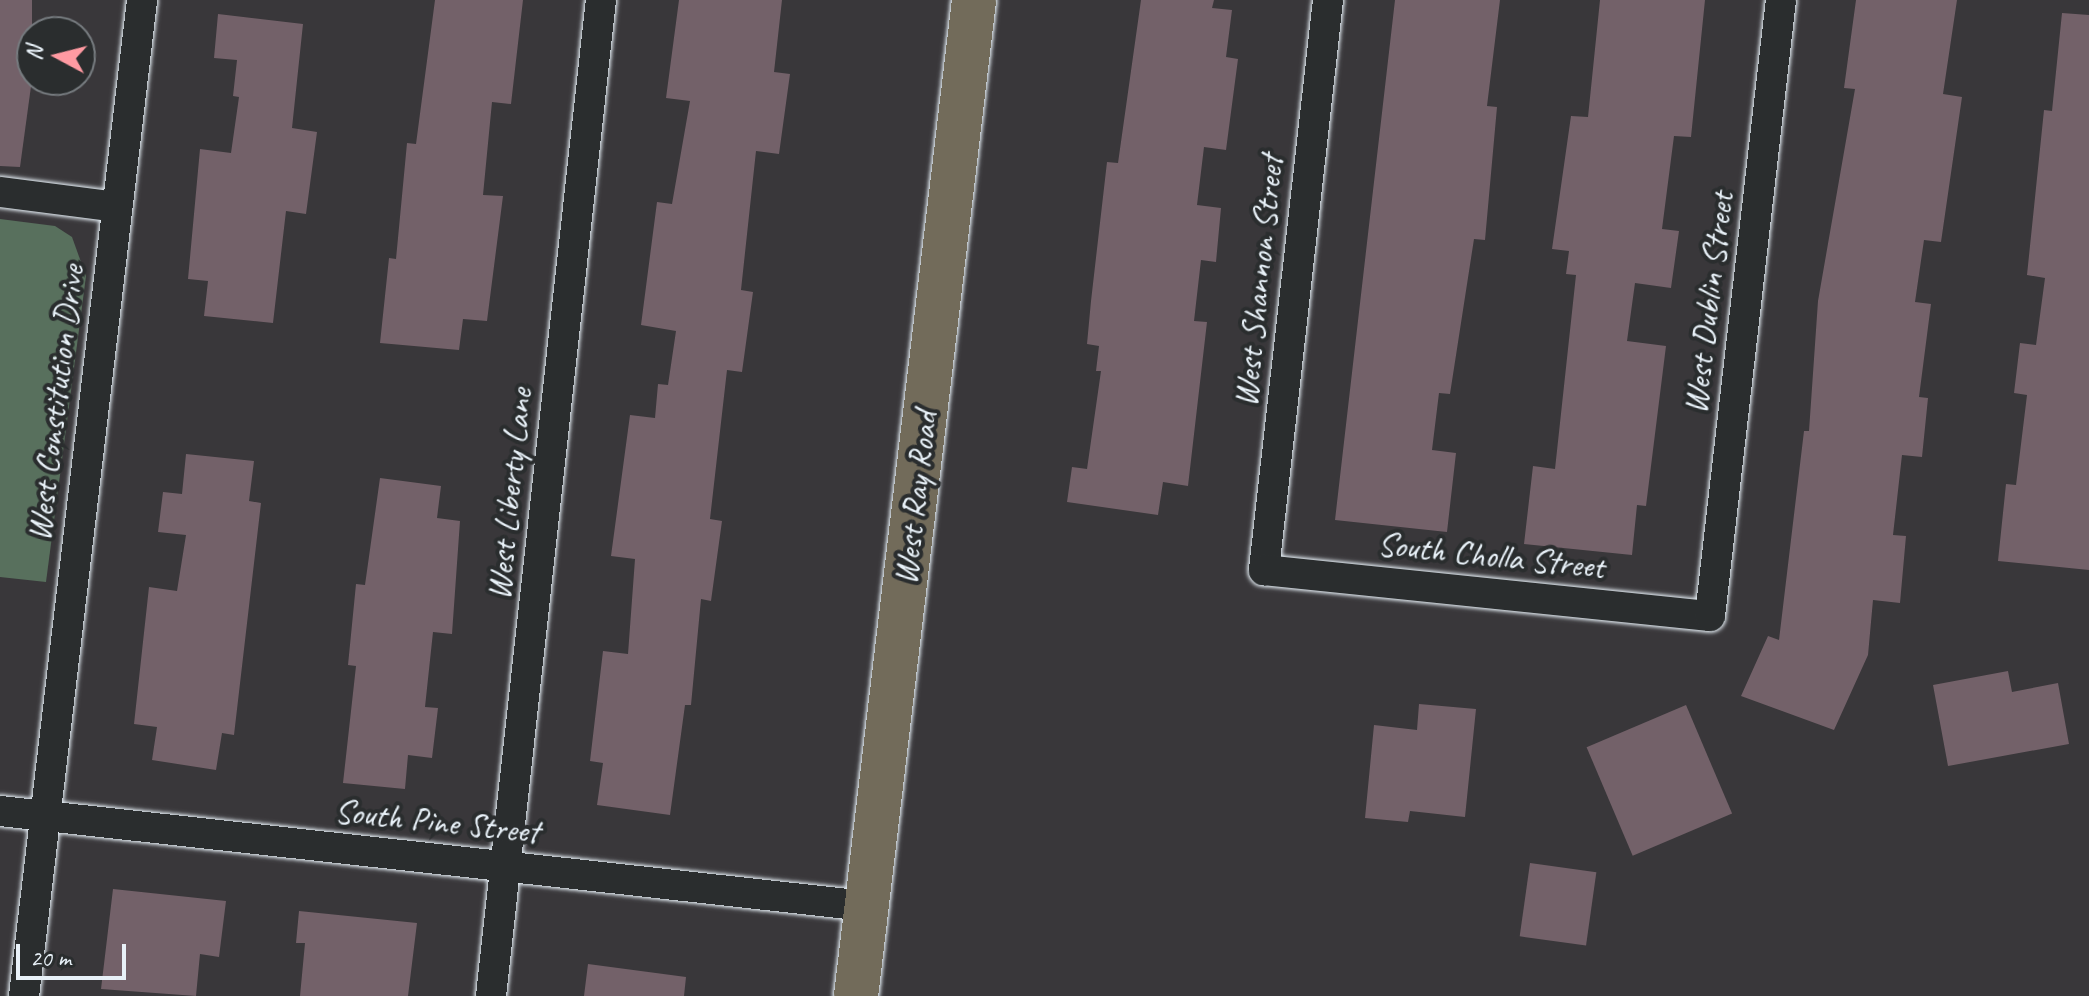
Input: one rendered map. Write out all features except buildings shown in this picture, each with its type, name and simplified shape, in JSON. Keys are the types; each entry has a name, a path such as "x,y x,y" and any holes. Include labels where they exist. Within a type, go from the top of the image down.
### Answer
{"main road":[{"name":"West Ray Road","path":"856,996 974,0"}],"street":[{"name":"West Constitution Drive","path":"24,996 43,815 142,0"},
{"name":"West Liberty Lane","path":"491,996 601,0"},
{"name":"West Shannon Street","path":"1264,570 1328,0"},
{"name":"West Dublin Street","path":"1710,616 1781,0"},
{"path":"0,192 117,207"},
{"name":"South Cholla Street","path":"1264,570 1710,616"},
{"name":"South Pine Street","path":"0,811 866,906"}],"green space":[{"path":"0,219 55,226 72,237 86,276 46,582 0,577"}]}
